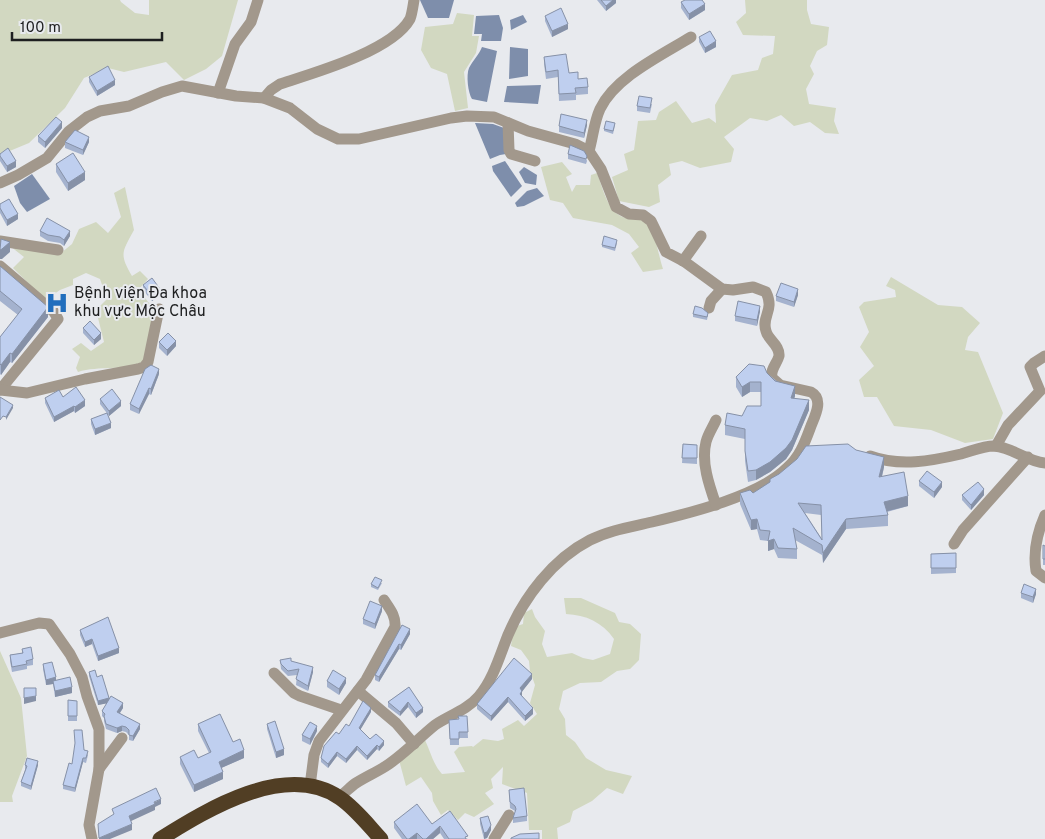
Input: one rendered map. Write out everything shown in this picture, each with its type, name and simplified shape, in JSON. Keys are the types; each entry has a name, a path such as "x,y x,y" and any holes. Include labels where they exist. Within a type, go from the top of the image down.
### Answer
{"highway":[{"path":"160,839 217,807 260,788 292,785 322,788 339,798 381,839"}],"street":[{"path":"218,93 235,44 251,22 258,0"},
{"path":"264,98 280,84 368,52 388,40 410,18 414,0"},
{"path":"589,151 598,115 610,94 644,67 691,37"},
{"path":"0,183 18,176 47,158 69,131 87,117 100,111 129,106 182,86 236,96 264,98 290,108 317,129 329,136 338,138 359,139 451,118 467,116 494,117 528,131 575,144 589,151 601,168 616,206 629,214 636,213 648,218 656,229 666,252 683,261 722,289 733,290 753,287 766,292 770,306 765,323 766,332 777,346 779,356 771,374 772,378 780,385 811,392 818,400 808,448 787,469 765,484 693,513 606,532 563,558 542,580 513,624 501,654 480,694 470,704 437,724 387,766 355,783 339,798"},
{"path":"508,123 509,150 511,154 535,161"},
{"path":"683,261 701,236"},
{"path":"0,242 58,250"},
{"path":"0,266 54,312 58,319 0,390 36,392 85,379 144,367 148,362 159,309"},
{"path":"709,308 710,301 722,289"},
{"path":"996,446 1008,425 1042,392 1030,367 1045,356"},
{"path":"716,420 707,440 704,461 716,505"},
{"path":"860,453 887,462 901,463 938,459 986,446 996,446 1045,463"},
{"path":"954,544 963,530 1028,458"},
{"path":"1045,515 1039,528 1035,559 1036,570 1045,578"},
{"path":"310,786 316,748 341,710 366,680 395,627 392,612 384,600"},
{"path":"0,633 39,623 49,624 70,654 84,682 87,696 100,729 100,768 90,812 89,829 92,839"},
{"path":"274,673 294,693 306,699 341,710"},
{"path":"358,691 396,723 414,744"},
{"path":"100,768 122,738"},
{"path":"494,839 508,814"}],"green space":[{"path":"0,0 120,0 135,13 149,15 149,0 238,0 222,56 206,69 184,80 166,62 124,72 108,68 84,78 65,108 29,143 0,155"},
{"path":"745,0 807,0 807,10 811,24 829,27 827,45 817,51 810,66 814,74 806,89 809,104 836,108 834,121 839,134 825,133 810,122 794,126 781,115 767,121 750,118 724,137 734,149 731,162 700,168 682,161 669,164 671,175 658,185 660,202 649,207 619,201 612,177 628,170 624,154 634,150 638,121 656,120 659,112 676,101 692,123 709,118 716,123 715,105 732,75 758,70 762,58 773,54 775,36 743,35 736,22 746,13"},
{"path":"457,13 474,15 472,36 479,36 476,53 464,72 468,108 455,111 447,74 431,68 421,50 425,27 453,24"},
{"path":"562,162 572,174 566,177 572,192 576,185 590,185 591,175 597,173 605,196 615,212 623,217 648,223 653,231 663,269 643,272 631,253 639,247 629,234 612,225 573,218 563,203 550,200 541,167"},
{"path":"125,187 134,230 125,248 125,263 132,276 140,271 148,279 139,289 148,302 155,307 144,361 128,366 78,372 76,368 80,357 72,349 81,343 91,351 104,342 96,310 107,299 100,279 86,273 73,279 73,285 60,290 45,300 13,268 24,257 10,246 61,253 72,244 79,229 96,222 108,233 121,217 114,193"},
{"path":"891,277 938,305 962,307 980,323 968,337 965,350 978,352 1003,413 993,439 965,443 931,430 894,426 877,397 864,397 859,380 874,366 860,347 869,332 859,307 864,302 896,297 895,290 886,286"},
{"path":"564,598 581,598 615,613 619,622 630,624 641,634 639,660 630,669 617,671 601,682 580,683 563,691 559,709 565,719 566,735 575,742 586,758 606,770 632,776 623,794 607,788 592,801 573,811 570,822 557,828 558,839 542,839 542,830 529,830 527,793 502,784 503,767 491,779 493,788 485,793 494,804 474,817 465,813 458,820 448,810 441,815 433,801 432,793 421,777 406,786 399,760 425,740 434,762 442,774 465,772 454,752 459,747 473,747 483,739 498,741 504,739 502,729 518,720 524,726 537,714 530,703 535,685 529,661 521,650 511,646 513,632 517,626 523,624 524,613 532,609 545,631 542,644 547,657 572,653 593,660 610,654 614,639 593,620 566,614"},
{"path":"0,651 21,698 27,756 12,796 13,802 0,802"}],"water":[{"path":"420,0 454,0 449,18 428,18"},
{"path":"499,15 503,28 501,41 481,41 482,34 474,34 476,16"},
{"path":"523,15 527,22 511,30 510,20"},
{"path":"482,47 497,51 487,102 472,99 468,84 469,68"},
{"path":"510,47 528,49 528,76 509,79"},
{"path":"541,85 538,104 504,102 507,86"},
{"path":"475,123 493,124 504,128 506,154 490,159"},
{"path":"505,161 522,186 511,197 493,171 492,166"},
{"path":"524,167 537,175 536,185 525,183 519,172"},
{"path":"32,174 50,199 27,212 20,203 14,186"},
{"path":"537,188 544,196 524,206 517,207 515,203 527,191"}],"building":[{"path":"601,0 613,0 606,6"},
{"path":"685,0 702,0 705,4 689,14 681,2"},
{"path":"561,8 568,24 552,31 545,16"},
{"path":"710,31 716,41 705,48 699,37"},
{"path":"566,54 569,73 578,72 578,79 587,78 588,87 575,88 576,93 559,94 558,70 546,72 544,57"},
{"path":"108,66 115,80 97,91 89,77"},
{"path":"639,96 652,98 650,108 637,106"},
{"path":"561,114 587,120 584,133 559,126"},
{"path":"56,117 62,122 45,142 38,136"},
{"path":"606,121 615,123 613,131 604,129"},
{"path":"75,130 89,137 83,150 65,142"},
{"path":"570,145 584,151 587,156 586,159 568,154"},
{"path":"8,148 16,161 7,166 0,154"},
{"path":"73,153 85,172 68,183 56,164"},
{"path":"9,199 18,214 7,220 0,208 0,204"},
{"path":"47,218 70,231 64,240 40,231"},
{"path":"604,236 617,240 615,248 602,245"},
{"path":"1,239 10,242 0,250"},
{"path":"0,266 48,307 12,354 10,353 1,365 0,337 22,309 0,291"},
{"path":"152,278 160,289 152,296 143,285"},
{"path":"781,283 798,289 794,302 776,296"},
{"path":"738,301 760,306 757,320 735,316"},
{"path":"695,306 702,308 708,313 707,317 693,314"},
{"path":"90,321 101,333 94,340 83,328"},
{"path":"168,333 176,341 167,350 159,342"},
{"path":"749,364 764,366 767,373 775,381 795,386 791,398 809,400 792,440 786,448 770,462 756,470 748,471 745,451 745,429 725,425 727,413 742,416 747,406 761,406 761,382 750,382 742,387 736,377"},
{"path":"151,365 159,369 151,389 149,388 139,409 130,404 145,369"},
{"path":"76,387 85,400 54,417 45,398 59,390 63,397"},
{"path":"112,389 121,401 109,411 100,399"},
{"path":"0,397 13,405 6,417 3,416 0,420"},
{"path":"107,413 111,423 95,429 91,419"},
{"path":"683,444 697,445 697,458 682,458"},
{"path":"848,444 856,450 884,457 879,477 904,472 908,496 884,502 888,515 846,519 823,553 822,545 793,528 797,549 778,548 774,539 768,541 770,531 760,530 757,519 751,520 740,493 750,490 753,493 770,482 770,479 797,459 806,446","holes":["798,503 821,505 822,540"]},
{"path":"927,471 942,482 934,492 919,481"},
{"path":"978,482 984,489 971,505 962,495"},
{"path":"1043,545 1045,546 1045,559 1043,559"},
{"path":"956,553 956,568 931,568 931,554"},
{"path":"375,577 382,580 378,588 371,584"},
{"path":"1024,584 1036,589 1033,597 1021,593"},
{"path":"370,601 382,606 375,624 363,619"},
{"path":"108,617 119,648 98,656 92,639 85,642 80,630"},
{"path":"402,625 410,629 379,677 375,675"},
{"path":"31,647 33,659 26,661 27,664 12,667 10,655 23,653 22,649"},
{"path":"291,658 291,661 313,667 308,686 296,679 299,669 288,671 281,664 280,660"},
{"path":"514,658 532,674 520,688 522,691 520,694 533,708 525,716 508,697 491,716 477,704"},
{"path":"52,662 56,677 46,680 43,664"},
{"path":"95,670 97,677 102,675 109,698 98,701 89,672"},
{"path":"333,670 346,678 339,689 327,681"},
{"path":"70,677 72,687 55,691 53,681"},
{"path":"409,687 423,708 416,713 408,702 400,712 388,702"},
{"path":"24,688 36,688 36,696 24,698"},
{"path":"111,696 123,703 117,712 140,724 133,736 129,735 129,730 126,727 117,728 106,724 105,714 102,711"},
{"path":"68,700 77,701 77,716 68,716"},
{"path":"363,701 371,708 359,728 370,739 376,734 384,741 379,747 377,745 367,756 357,746 346,759 337,752 328,764 321,758 324,746 336,732 339,734 346,724 349,726"},
{"path":"220,714 233,742 240,739 244,750 219,762 223,772 194,785 180,757 194,750 198,758 211,752 198,724"},
{"path":"458,716 467,716 468,732 459,732 459,739 450,739 449,720 459,719"},
{"path":"275,721 284,749 276,752 267,724"},
{"path":"310,722 317,726 310,739 302,735"},
{"path":"74,730 82,730 84,750 88,751 86,758 83,758 75,788 63,785 69,763 72,764 75,743"},
{"path":"27,758 38,761 31,786 21,782 27,766 25,765"},
{"path":"156,788 161,799 154,802 155,804 129,816 132,824 99,838 98,824 114,814 112,809"},
{"path":"524,788 527,816 513,818 516,809 510,802 509,790"},
{"path":"417,804 432,824 450,811 468,836 465,837 466,839 449,839 440,826 426,839 423,839 417,833 407,839 394,822"},
{"path":"488,816 491,825 487,832 484,833 480,818"},
{"path":"539,833 539,839 511,839 520,834"}],"place":[{"name":"Bệnh viện Đa khoa khu vực Mộc Châu","path":"57,303"}]}
